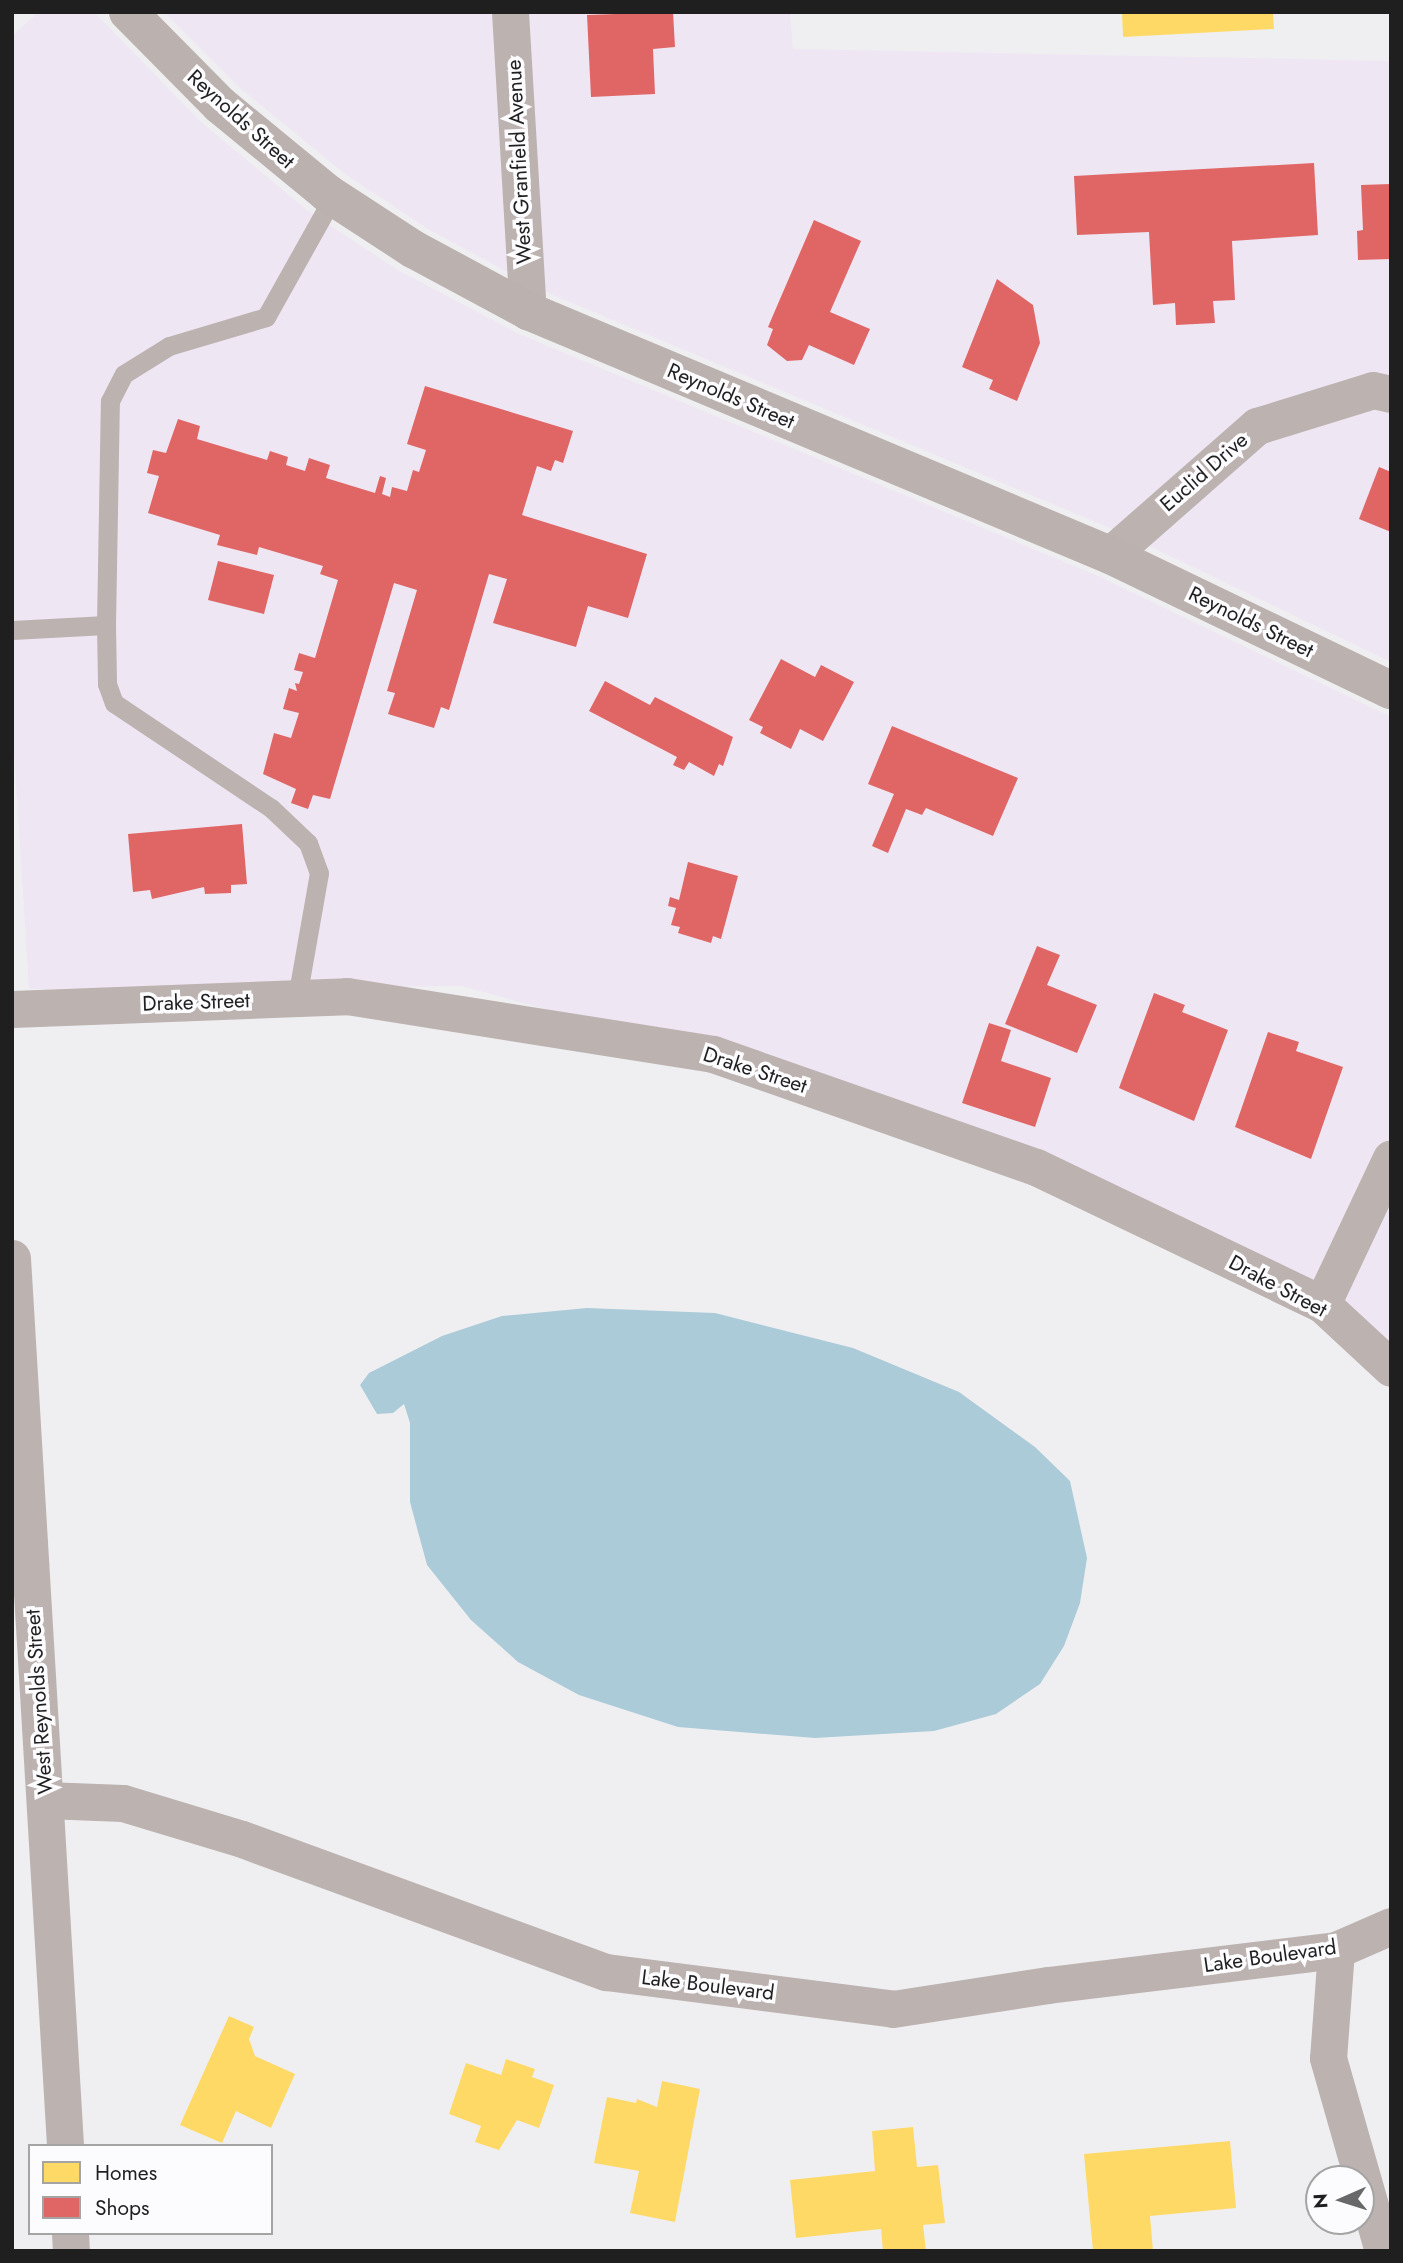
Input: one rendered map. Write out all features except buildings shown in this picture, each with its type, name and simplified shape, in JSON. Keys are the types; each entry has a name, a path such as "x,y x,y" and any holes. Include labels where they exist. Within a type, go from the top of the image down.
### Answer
{"main road":[{"name":"Reynolds Street","path":"128,12 220,105 333,197 413,249 528,311 1110,555 1391,690"}],"street":[{"name":"West Granfield Avenue","path":"510,12 528,311"},
{"name":"Euclid Drive","path":"1110,555 1257,426 1373,390 1391,394"},
{"name":"Drake Street","path":"12,1009 347,996 713,1054 1036,1167 1322,1304 1391,1368"},
{"path":"1322,1304 1391,1158"},
{"name":"West Reynolds Street","path":"12,1258 24,1646 45,1800 65,2144"},
{"name":"Lake Boulevard","path":"45,1800 123,1803 242,1839 606,1972 893,2009 1362,1939"},
{"path":"1383,2251 1328,2058 1362,1939 1391,1902"}],"lane":[{"path":"297,998 319,873 308,843 271,808 114,703 107,684 110,401 124,374 169,346 266,317 333,197"},
{"path":"12,630 106,625"}],"shaded area":[{"path":"39,12 94,12 201,122 308,211 398,270 517,333 1098,576 1391,717 1391,1357 949,1121 462,986 29,989 12,721 12,36"},
{"path":"164,12 790,12 793,49 1391,61 1391,662 1122,533 541,290 428,229 345,174 240,88"}],"water":[{"path":"587,1308 715,1313 853,1348 959,1392 1035,1447 1070,1481 1087,1558 1080,1603 1064,1646 1040,1684 996,1714 934,1731 815,1738 678,1727 579,1695 518,1662 471,1620 427,1565 410,1502 410,1423 404,1404 393,1413 377,1414 360,1385 369,1373 442,1336 502,1316"}]}
